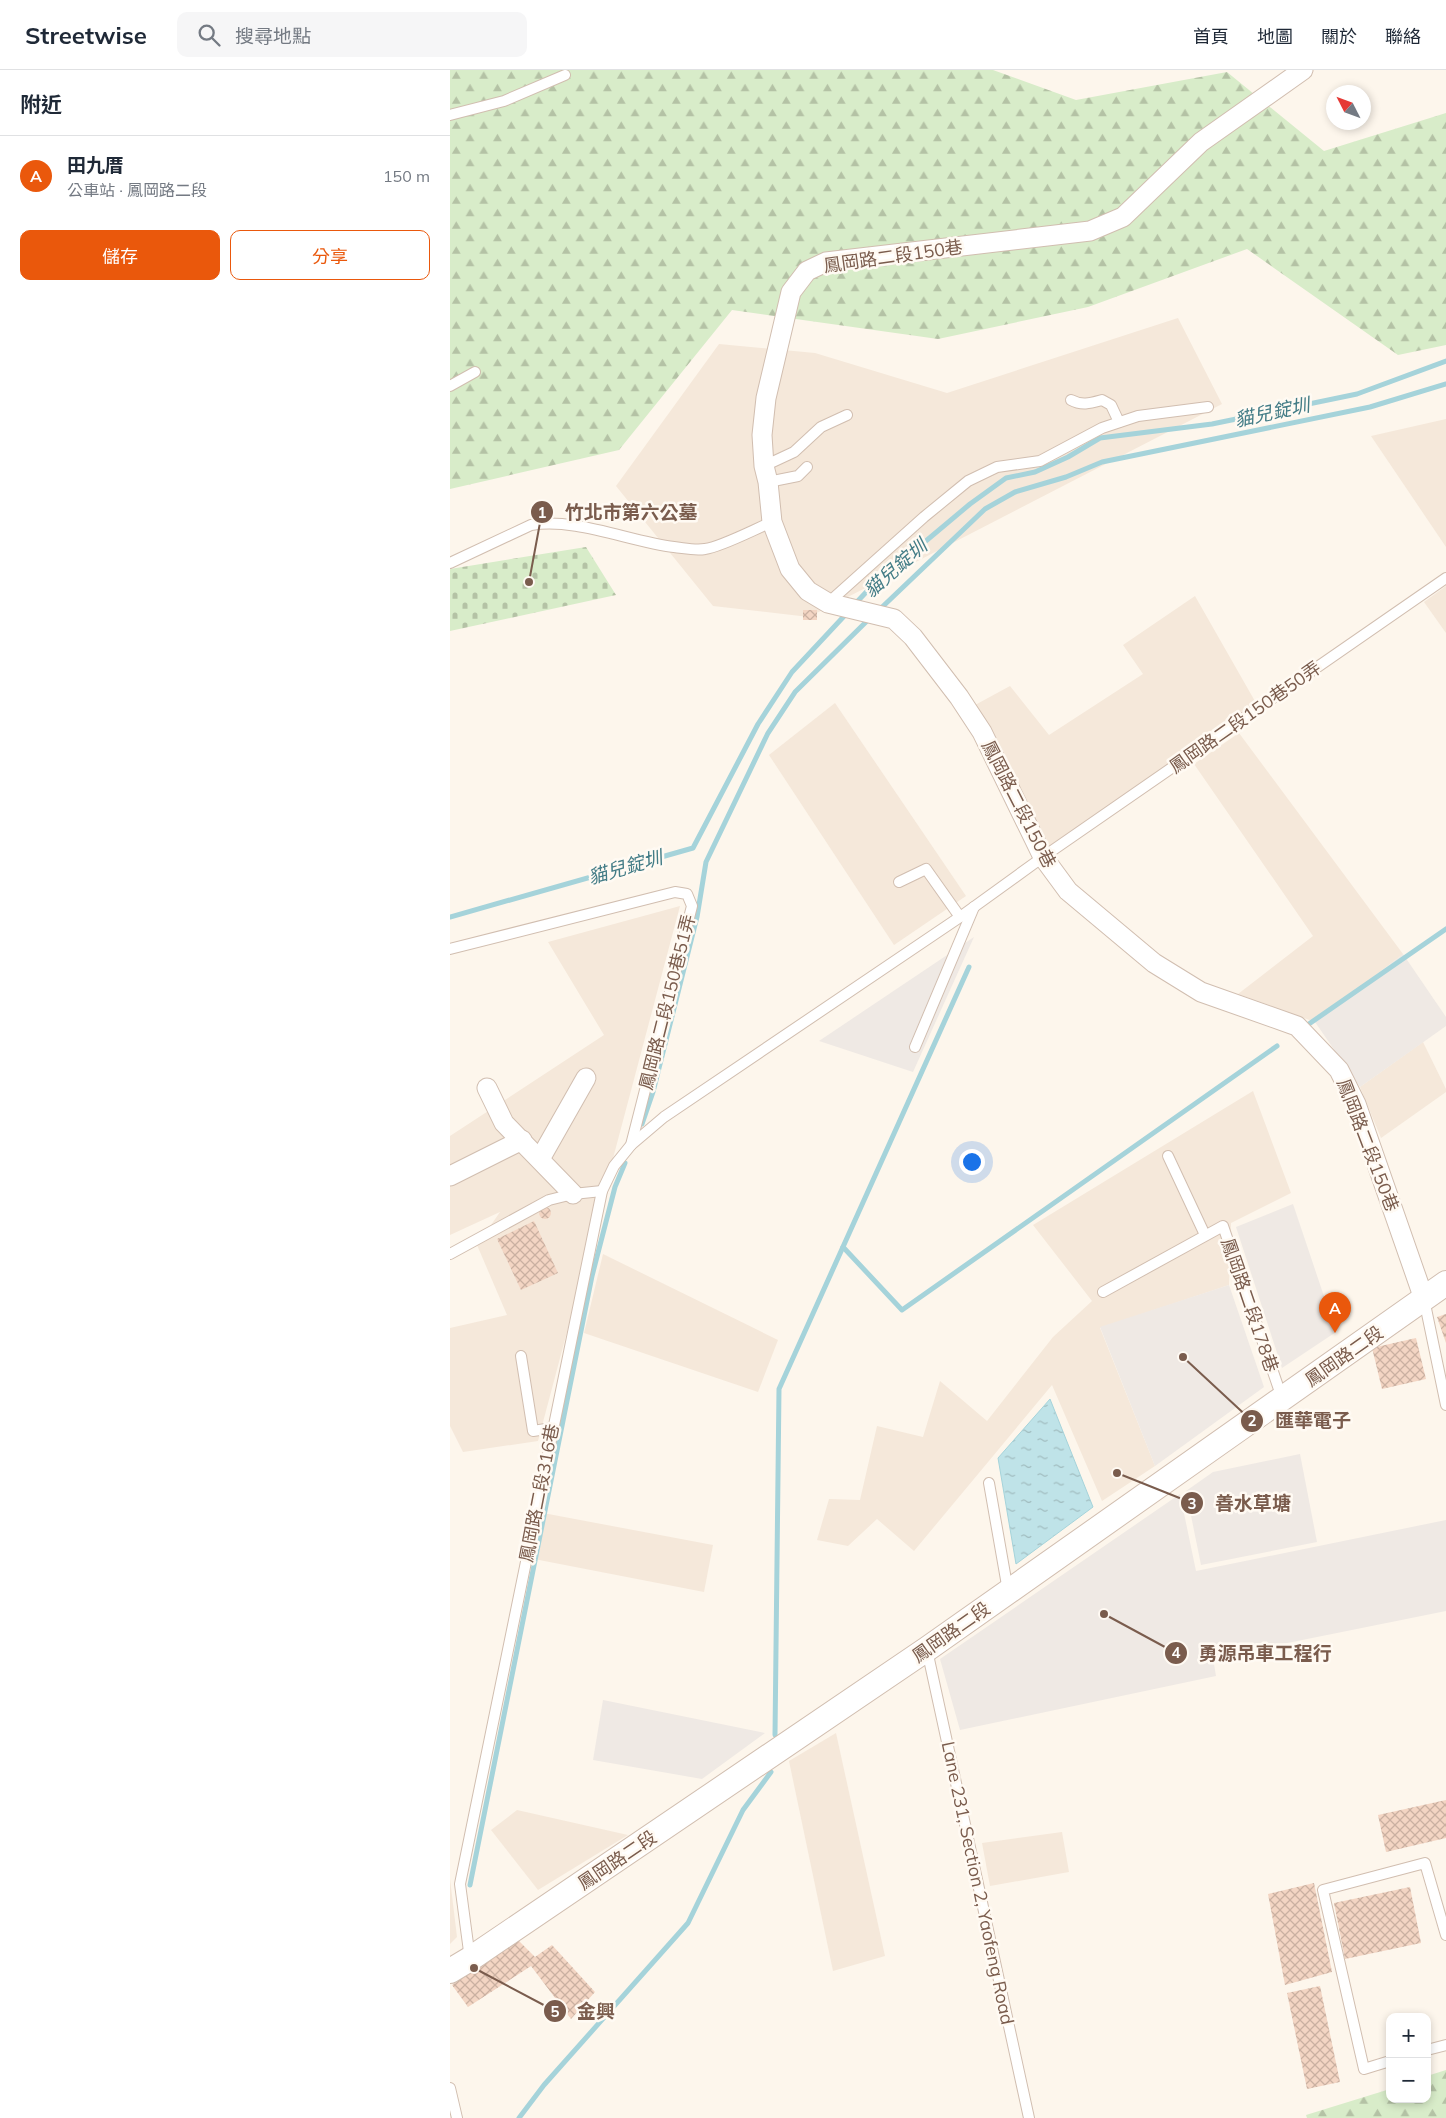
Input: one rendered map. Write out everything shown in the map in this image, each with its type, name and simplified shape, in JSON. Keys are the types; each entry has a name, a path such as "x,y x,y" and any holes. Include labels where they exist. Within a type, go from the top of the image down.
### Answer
{"street":[{"name":"鳳岡路二段150巷","path":"1304,70 1201,142 1123,217 1090,231 826,262 807,271 791,292 766,398 762,436 772,522 790,569 808,591 837,605 894,619 913,637 960,697 982,732 1043,857 1068,891 1154,962 1201,992 1297,1026 1339,1070 1356,1104 1424,1299"},
{"path":"540,1159 586,1078"},
{"path":"487,1088 504,1122 573,1194"},
{"path":"450,1176 522,1140"},
{"name":"鳳岡路二段","path":"450,1970 470,1959 927,1649 1446,1283"}],"lane":[{"path":"450,115 504,101 565,75"},
{"path":"450,386 475,372"},
{"path":"1071,400 1078,404 1089,404 1102,400 1111,405 1119,422"},
{"path":"837,605 924,517 968,481 997,467 1040,461 1102,428 1138,416 1208,406"},
{"path":"766,474 821,427 847,415"},
{"path":"766,474 798,476 807,467"},
{"path":"450,563 515,532 545,523 599,531 660,546 694,550 706,549 772,522"},
{"name":"鳳岡路二段150巷50弄","path":"1043,857 1446,578"},
{"name":"鳳岡路二段150巷51弄","path":"602,1191 614,1166 631,1145 664,1117 960,917 1043,857"},
{"path":"899,882 926,870 960,917"},
{"name":"鳳岡路二段150巷51弄","path":"450,949 675,892 688,894 692,906 631,1145"},
{"path":"915,1047 975,906"},
{"path":"1168,1156 1205,1235"},
{"path":"450,1254 549,1200 573,1194 602,1191"},
{"name":"鳳岡路二段316巷","path":"470,1959 460,1884 602,1191"},
{"name":"鳳岡路二段178巷","path":"1103,1292 1223,1226 1282,1399"},
{"path":"1424,1299 1446,1405"},
{"path":"521,1356 533,1431 552,1428"},
{"path":"989,1483 1008,1592"},
{"name":"Lane 231, Section 2, Yaofeng Road","path":"927,1649 1029,2118"},
{"path":"1386,2062 1364,2069 1323,1890 1425,1863 1446,1935"},
{"path":"1431,2049 1446,2045"},
{"path":"450,2088 457,2118"}],"shaded area":[{"path":"1178,318 1222,404 809,617 713,606 616,486 719,344 815,353 947,393"},
{"path":"1446,419 1446,547 1371,436"},
{"path":"1446,586 1446,633 1424,602"},
{"path":"1195,596 1256,703 1046,850 975,705 1010,686 1049,735 1143,674 1123,645"},
{"path":"835,703 966,896 894,945 769,755"},
{"path":"1239,733 1403,954 1315,1022 1238,994 1313,936 1194,764"},
{"path":"680,906 538,1441 463,1452 450,1426 450,1328 507,1315 477,1245 500,1212 450,1235 450,1136 604,1035 548,942"},
{"path":"974,937 913,1072 819,1041"},
{"path":"1403,954 1446,1017 1446,1026 1360,1087 1315,1022"},
{"path":"1423,1042 1446,1092 1381,1138 1360,1087"},
{"path":"1253,1091 1291,1193 1231,1223 1229,1285 1100,1328 1155,1466 1102,1501 1052,1385 914,1551 877,1519 848,1546 817,1540 829,1499 860,1500 877,1426 923,1437 940,1381 987,1421 1053,1337 1092,1301 1033,1225"},
{"path":"1293,1204 1336,1332 1282,1368 1236,1227"},
{"path":"603,1254 778,1340 758,1392 584,1333"},
{"path":"1229,1285 1264,1387 1155,1466 1100,1327"},
{"path":"1300,1454 1317,1542 1201,1565 1186,1491 1213,1472"},
{"path":"1180,1494 1196,1571 1446,1520 1446,1611 1213,1658 1216,1676 960,1730 940,1659"},
{"path":"543,1513 713,1545 704,1592 534,1559"},
{"path":"603,1700 765,1733 702,1779 593,1760"},
{"path":"836,1733 885,1956 833,1971 789,1761"},
{"path":"517,1810 628,1835 538,1890 491,1830"},
{"path":"1062,1832 1069,1872 990,1886 982,1843"},
{"path":"450,1879 457,1937 450,1944"}],"green space":[{"path":"450,70 993,70 1076,100 1227,72 1324,151 1446,113 1446,345 1398,355 1247,249 1088,307 938,339 732,310 619,450 450,489"},
{"path":"586,547 616,595 450,631 450,569"},
{"path":"1446,2070 1446,2118 1307,2118 1306,2115 1386,2090 1386,2103 1431,2103 1431,2075"}],"water":[{"path":"1050,1399 1093,1507 1016,1564 998,1458"}],"building":[{"path":"803,610 817,610 817,620 803,620"},
{"path":"545,1207 551,1213 545,1219 539,1213"},
{"path":"534,1221 558,1273 521,1290 497,1239"},
{"path":"1446,1314 1446,1343 1437,1317"},
{"path":"1416,1338 1426,1379 1382,1389 1372,1348"},
{"path":"1446,1800 1446,1838 1386,1852 1378,1815"},
{"path":"1314,1883 1332,1972 1285,1985 1268,1894"},
{"path":"1410,1887 1421,1943 1345,1959 1334,1903"},
{"path":"518,1940 535,1957 552,1945 595,1992 571,2019 531,1966 468,2007 452,1985"},
{"path":"1320,1986 1340,2082 1307,2089 1287,1993"}],"waterway":[{"name":"貓兒錠圳","path":"854,605 871,587 970,504 1006,478 1035,472 1068,457 1100,438 1212,424 1357,394 1446,361"},
{"path":"878,611 985,509 1015,492 1066,477 1102,462 1370,407 1446,384"},
{"name":"貓兒錠圳","path":"450,917 693,848 758,724 792,672 847,613"},
{"path":"642,1124 653,1092 697,917 706,862 768,733 795,692 870,618"},
{"path":"1306,1026 1446,929"},
{"path":"775,1735 779,1389 969,967"},
{"path":"843,1247 902,1310 1277,1046"},
{"path":"470,1885 592,1276 615,1187 625,1163"},
{"path":"519,2118 544,2085 688,1923 743,1810 771,1772"}],"place":[{"name":"竹北市第六公墓","path":"529,582"},
{"name":"田九厝","path":"1335,1333"},
{"name":"匯華電子","path":"1183,1357"},
{"name":"善水草塘","path":"1117,1473"},
{"name":"勇源吊車工程行","path":"1104,1614"},
{"name":"金興","path":"474,1968"}]}
